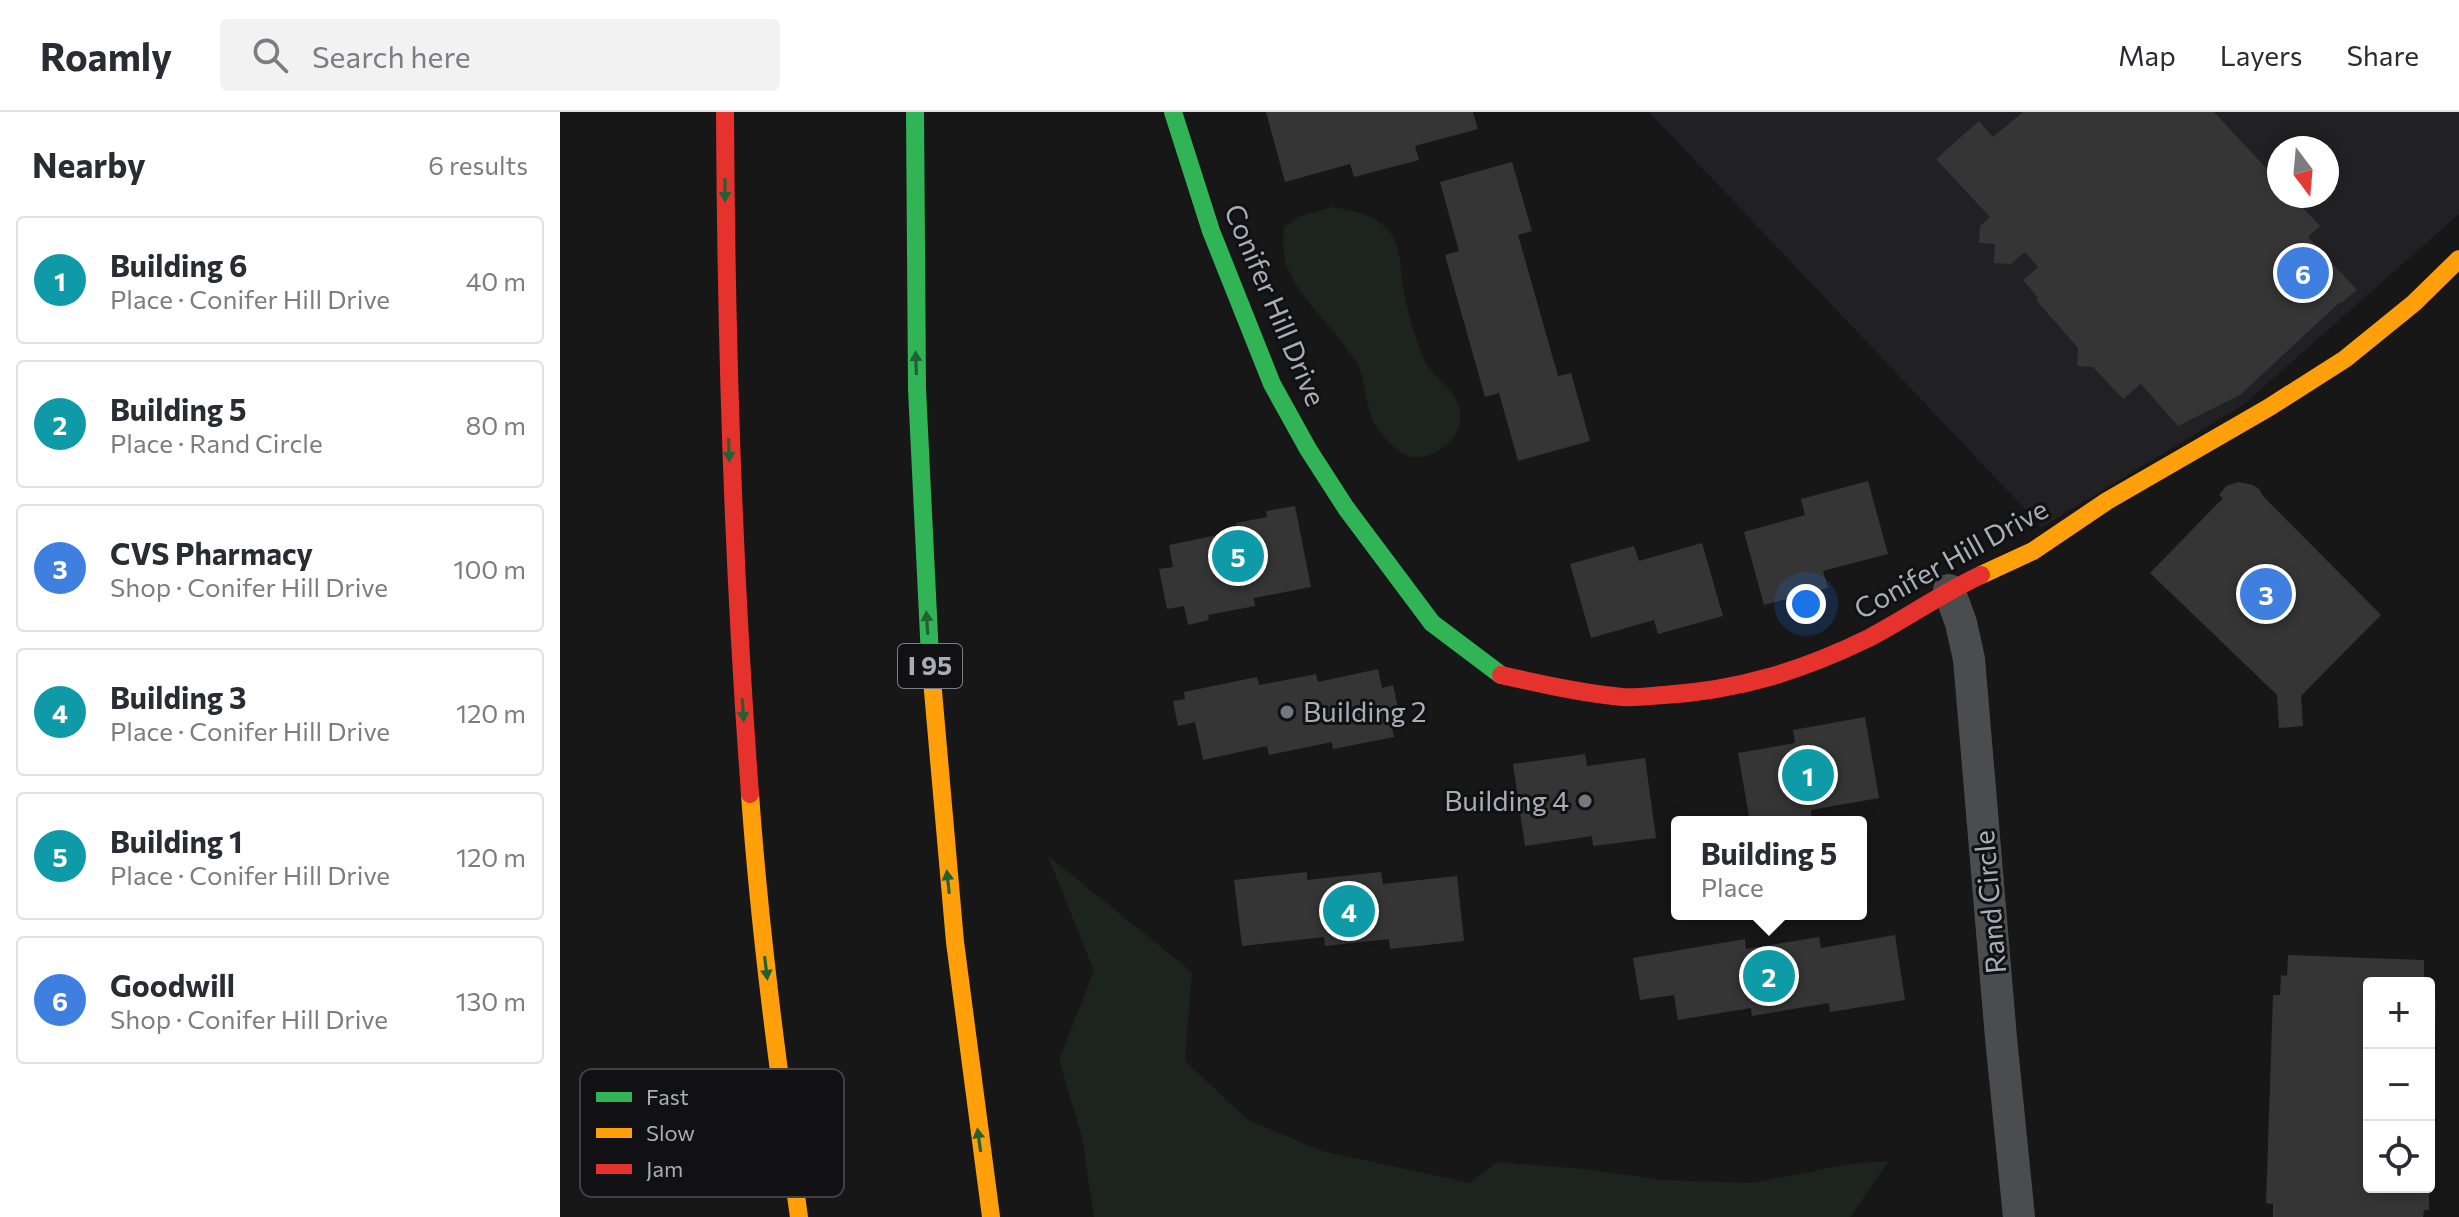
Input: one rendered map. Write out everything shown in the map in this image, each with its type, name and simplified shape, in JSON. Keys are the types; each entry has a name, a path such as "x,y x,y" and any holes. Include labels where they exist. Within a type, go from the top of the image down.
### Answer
{"main road":[{"path":"725,112 726,357 735,597 767,973 780,1069"},
{"name":"I 95","path":"915,112 918,423 932,699 955,952 991,1217"},
{"name":"Conifer Hill Drive","path":"1173,112 1211,231 1272,384 1346,508 1432,623 1498,674 1560,688 1625,697 1742,686 1791,672 1870,637 1949,590 2033,551 2107,501 2268,408 2345,359 2414,303 2459,259"},
{"name":"Conifer Hill Drive","path":"2414,303 2459,288"},
{"path":"796,1197 799,1217"}],"street":[{"name":"Rand Circle","path":"1949,590 1969,659 2019,1217"}],"shaded area":[{"path":"1649,112 2459,112 2459,214 2243,405 2042,527"},
{"path":"1332,207 1376,220 1389,231 1396,244 1411,323 1420,349 1427,364 1454,397 1460,412 1458,430 1453,438 1431,454 1408,456 1380,432 1371,414 1357,363 1299,289 1286,264 1284,227 1300,216"},
{"path":"1048,856 1192,972 1185,1061 1248,1120 1322,1151 1470,1183 1498,1162 1584,1169 1662,1180 1752,1183 1850,1164 1889,1161 1850,1217 1094,1217 1082,1138 1059,1060 1094,971"}],"building":[{"path":"1266,112 1473,112 1478,129 1415,146 1419,160 1354,177 1350,164 1285,182"},
{"path":"2023,112 2214,112 2267,169 2267,208 2303,208 2320,226 2308,237 2357,290 2340,302 2240,395 2178,426 2141,384 2123,399 2093,367 2077,366 2078,348 2036,300 2038,298 2023,280 2038,267 2025,252 2011,264 1994,263 1995,244 1979,243 1980,226 1990,217 1936,159 1979,121 1993,137"},
{"path":"1512,162 1532,231 1518,235 1558,376 1571,373 1590,441 1518,461 1499,393 1485,397 1445,255 1459,251 1440,182"},
{"path":"1868,481 1888,554 1823,571 1828,588 1764,605 1744,532 1805,515 1801,499"},
{"path":"2238,482 2258,488 2381,615 2301,696 2303,726 2279,728 2277,695 2150,573 2223,498 2219,495 2226,486"},
{"path":"1295,506 1311,587 1254,598 1255,606 1208,615 1209,620 1188,625 1184,606 1167,609 1159,569 1173,567 1169,545 1237,531 1236,523 1267,517 1266,511"},
{"path":"1702,543 1723,616 1658,634 1654,620 1591,638 1570,564 1634,546 1639,561"},
{"name":"Building 2","path":"1378,669 1382,688 1393,685 1402,725 1392,727 1394,737 1333,749 1332,742 1269,755 1267,746 1203,760 1195,722 1178,726 1173,701 1185,699 1184,692 1257,677 1259,685 1316,674 1318,682"},
{"path":"1865,717 1879,798 1811,810 1812,816 1749,816 1738,753 1795,743 1793,730"},
{"name":"Building 4","path":"1585,754 1587,766 1645,758 1656,838 1593,846 1592,836 1525,846 1513,764"},
{"path":"1307,872 1307,880 1381,872 1383,884 1457,876 1464,941 1390,949 1389,939 1325,946 1324,937 1242,946 1234,880"},
{"path":"1895,935 1905,1000 1830,1012 1829,1003 1752,1016 1751,1008 1678,1020 1674,995 1640,1000 1633,958 1745,939 1746,949 1819,937 1821,948"},
{"path":"2288,955 2424,960 2424,977 2363,977 2363,1193 2429,1193 2429,1210 2424,1210 2423,1217 2273,1217 2273,1204 2266,1203 2273,995 2280,995 2281,975 2287,976"}],"traffic: fast":[{"path":"915,112 917,389 930,657"},
{"path":"1173,112 1211,231 1272,384 1308,449 1346,508 1432,623 1501,675"}],"traffic: slow":[{"path":"1981,575 2033,551 2107,501 2268,408 2345,359 2414,303 2459,259"},
{"path":"930,657 955,942 991,1217"},
{"path":"750,794 779,1069"},
{"path":"796,1197 799,1217"}],"traffic: jam":[{"path":"725,112 732,453 750,794"},
{"path":"1501,675 1576,691 1627,697 1719,689 1770,677 1844,650 1981,575"}],"place":[{"name":"Goodwill","path":"2303,273"},
{"name":"Building 1","path":"1238,556"},
{"name":"CVS Pharmacy","path":"2266,594"},
{"name":"Building 2","path":"1287,712"},
{"name":"Building 6","path":"1808,775"},
{"name":"Building 4","path":"1585,801"},
{"name":"Building 3","path":"1349,911"},
{"name":"Building 5","path":"1769,976"}]}
